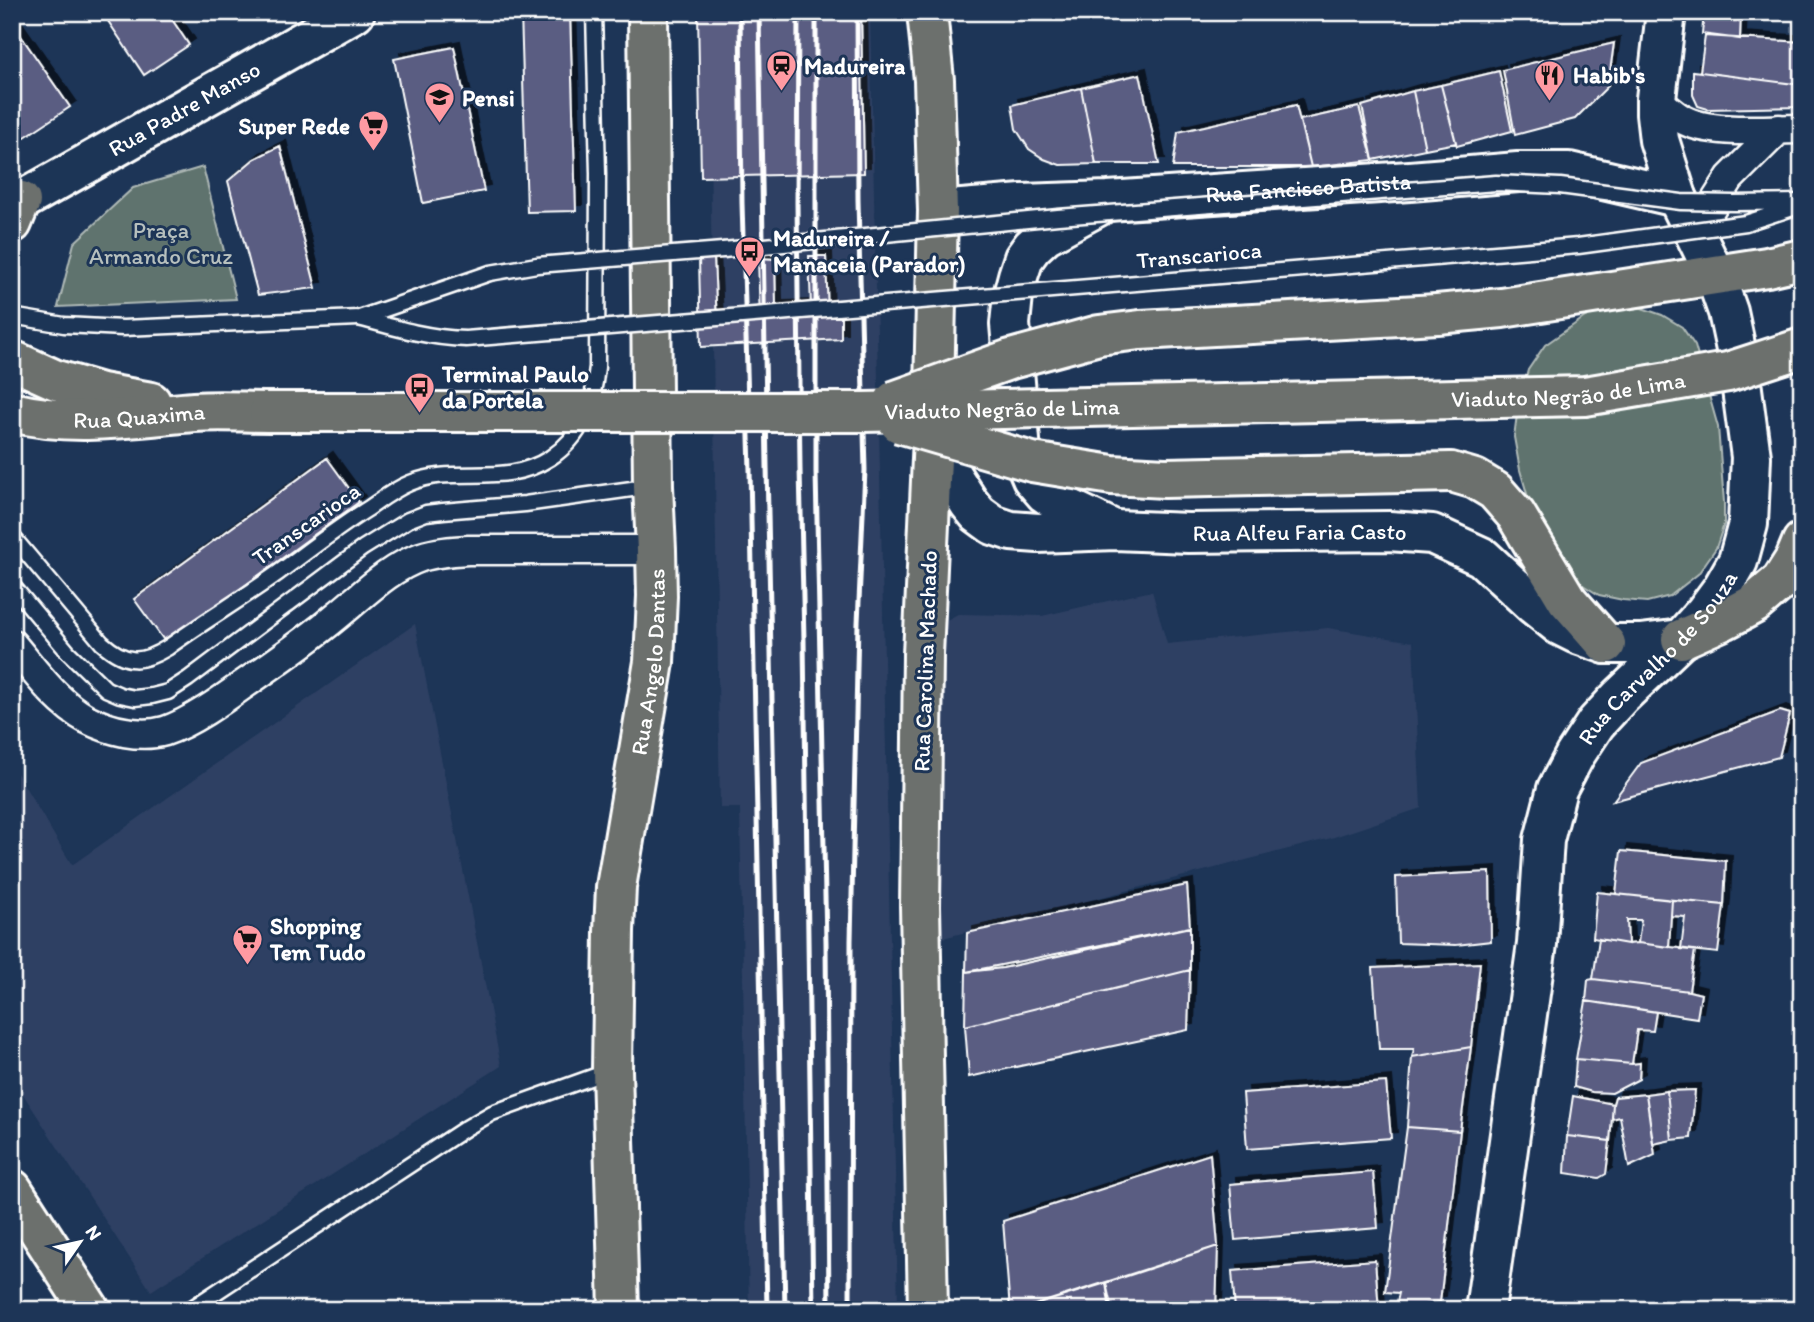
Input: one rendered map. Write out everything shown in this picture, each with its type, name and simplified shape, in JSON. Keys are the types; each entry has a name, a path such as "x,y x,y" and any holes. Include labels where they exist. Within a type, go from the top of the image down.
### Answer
{"main road":[{"name":"Rua Padre Manso","path":"15,210 316,22 355,12"},
{"name":"Rua Angelo Dantas","path":"619,1310 612,1070 616,887 654,662 657,596 653,486 648,12"},
{"name":"Rua Carolina Machado","path":"927,12 934,80 938,211 933,437 923,634 920,906 928,1310"},
{"name":"Rua Carvalho de Souza","path":"1485,1310 1537,943 1544,840 1558,789 1575,755 1596,723 1681,639 1722,589 1738,561 1748,524 1751,457 1738,359 1728,312 1715,275 1677,197 1659,140 1656,99 1665,12"},
{"name":"Rua Fancisco Batista","path":"938,211 1518,172 1569,172 1677,197"},
{"path":"1108,201 1045,235 1032,247 1024,258 1018,276 1010,324 1021,452 1032,478 1045,493 1062,505 1115,530"},
{"path":"864,412 1011,359 1099,335 1140,330 1502,308 1767,267 1802,259"},
{"name":"Viaduto Negrão de Lima","path":"198,411 864,412 1585,396 1728,372 1802,348"},
{"name":"Rua Quaxima","path":"12,360 56,380 101,393 198,411"},
{"name":"Rua Quaxima","path":"12,412 77,421 198,411"},
{"path":"864,412 1032,462 1112,475 1165,478 1451,472 1475,479 1495,491 1516,515 1567,600 1606,644"},
{"name":"Rua Alfeu Faria Casto","path":"933,437 952,476 978,514 993,525 1011,531 1389,531 1432,534 1482,557 1534,605 1559,625 1577,634 1606,644 1641,644 1681,639"},
{"path":"1681,639 1754,604 1781,581 1802,542"},
{"path":"12,1189 90,1310"}],"street":[{"path":"1656,99 1683,120 1705,127 1726,130 1791,129"},
{"path":"1695,233 1730,178 1791,129"},
{"path":"12,644 63,701 85,718 130,733 165,731 226,697 290,653 377,583 420,557 468,550 656,550"}],"lane":[{"name":"Transcarioca","path":"12,536 92,634 118,655 138,660 167,648 346,523 401,488 427,478 445,475 515,473 542,463 558,452 576,433 589,409 597,367 598,174 594,12"},
{"name":"Transcarioca","path":"12,316 64,325 123,328 359,318 490,273 537,265 723,250 1058,217 1496,183 1560,186 1681,202 1802,203"},
{"name":"Transcarioca","path":"359,318 444,339 466,339 1578,246 1746,223 1802,203"},
{"path":"12,585 68,652 106,689 135,698 152,696 168,692 363,548 408,520 426,513 525,504 653,486"},
{"path":"189,1310 466,1128 502,1109 612,1070"}],"shaded area":[{"path":"708,12 870,12 898,1310 749,1310 740,808 720,808"},
{"path":"1152,591 1167,644 1328,628 1413,642 1421,808 1331,838 943,938 928,838 928,630 958,614 1042,616"},
{"name":"Shopping Tem Tudo","path":"415,624 501,1066 151,1291 12,1077 12,771 15,770 72,865"}],"green space":[{"name":"Praça Armando Cruz","path":"203,167 236,299 58,307 74,243 133,188"},
{"path":"1611,305 1639,307 1662,315 1682,327 1695,346 1718,427 1724,524 1716,548 1698,574 1670,596 1647,602 1599,595 1575,580 1533,514 1514,437 1518,407 1528,370 1545,345 1585,317"}],"building":[{"path":"102,12 167,12 189,45 144,75"},
{"path":"521,12 570,12 576,211 527,212"},
{"name":"Madureira","path":"698,12 861,12 864,173 701,177"},
{"path":"1704,12 1741,12 1740,39 1702,34"},
{"path":"12,23 70,107 19,141 12,131"},
{"path":"1705,36 1802,42 1802,85 1700,72"},
{"name":"Habib's","path":"1614,43 1608,86 1575,119 1515,135 1503,70"},
{"name":"Pensi","path":"454,47 484,191 423,203 394,59"},
{"path":"1499,71 1512,131 1457,146 1441,85"},
{"path":"1693,71 1802,85 1802,107 1708,109 1698,106 1693,95"},
{"path":"1140,74 1159,164 1096,164 1081,88"},
{"path":"1441,85 1456,143 1425,149 1413,91"},
{"path":"1081,88 1096,164 1060,165 1029,149 1016,129 1012,105"},
{"path":"1413,91 1425,149 1373,160 1362,106"},
{"path":"1296,105 1311,167 1173,167 1178,132"},
{"path":"1359,107 1373,160 1311,167 1300,120"},
{"path":"280,146 316,288 258,295 228,181 254,159"},
{"path":"809,256 826,256 828,317 841,317 841,339 701,347 699,258 714,258 717,324 760,321 758,258 775,259 776,307 811,306"},
{"path":"327,458 359,502 166,643 134,599"},
{"path":"1780,711 1790,714 1779,757 1613,801 1641,763"},
{"path":"1621,851 1726,861 1724,905 1616,894"},
{"path":"1490,872 1491,941 1456,945 1398,943 1396,877"},
{"path":"1187,885 1190,927 966,972 967,933"},
{"path":"1597,892 1672,900 1669,947 1638,943 1641,920 1627,920 1628,944 1593,938"},
{"path":"1672,900 1724,905 1718,953 1681,949 1685,917 1671,916"},
{"path":"1190,927 1190,970 965,1026 966,972 1003,968"},
{"path":"1599,939 1695,950 1689,991 1593,979"},
{"path":"1480,963 1471,1047 1412,1057 1414,1049 1379,1049 1373,968"},
{"path":"1190,970 1188,1030 969,1077 965,1026"},
{"path":"1588,980 1701,994 1697,1018 1586,1001"},
{"path":"1586,1001 1656,1012 1653,1031 1637,1030 1632,1064 1576,1059"},
{"path":"1471,1047 1460,1131 1407,1127 1412,1057"},
{"path":"1576,1059 1640,1063 1639,1079 1612,1093 1592,1092 1574,1087"},
{"path":"1386,1082 1391,1138 1247,1149 1243,1093"},
{"path":"1695,1090 1691,1138 1672,1140 1667,1091"},
{"path":"1667,1091 1672,1140 1653,1144 1646,1094"},
{"path":"1646,1094 1655,1155 1629,1167 1620,1117 1612,1119 1613,1104 1615,1097"},
{"path":"1573,1096 1613,1104 1610,1141 1567,1136"},
{"path":"1407,1127 1460,1131 1440,1302 1395,1310 1399,1293 1385,1292"},
{"path":"1567,1136 1610,1141 1606,1174 1599,1178 1565,1173"},
{"path":"1210,1154 1218,1246 1019,1310 1010,1310 1003,1221"},
{"path":"1373,1172 1378,1228 1235,1240 1230,1184"},
{"path":"1218,1246 1216,1310 1112,1310 1106,1283"},
{"path":"1375,1260 1379,1310 1235,1310 1232,1271"},
{"path":"1106,1283 1110,1310 1019,1310"}],"railway":[{"path":"740,12 767,1310"},
{"path":"759,12 785,1310"},
{"path":"798,12 800,469 813,1310"},
{"path":"816,12 816,472 826,942 829,1310"},
{"path":"850,1310 851,941 858,623 865,470 858,200 857,12"}],"place":[{"name":"Madureira","path":"781,93"},
{"name":"Habib's","path":"1550,102"},
{"name":"Pensi","path":"439,125"},
{"name":"Super Rede","path":"373,153"},
{"name":"Madureira / Manaceia (Parador)","path":"750,278"},
{"name":"Terminal Paulo da Portela","path":"419,414"},
{"name":"Shopping Tem Tudo","path":"247,966"}]}
